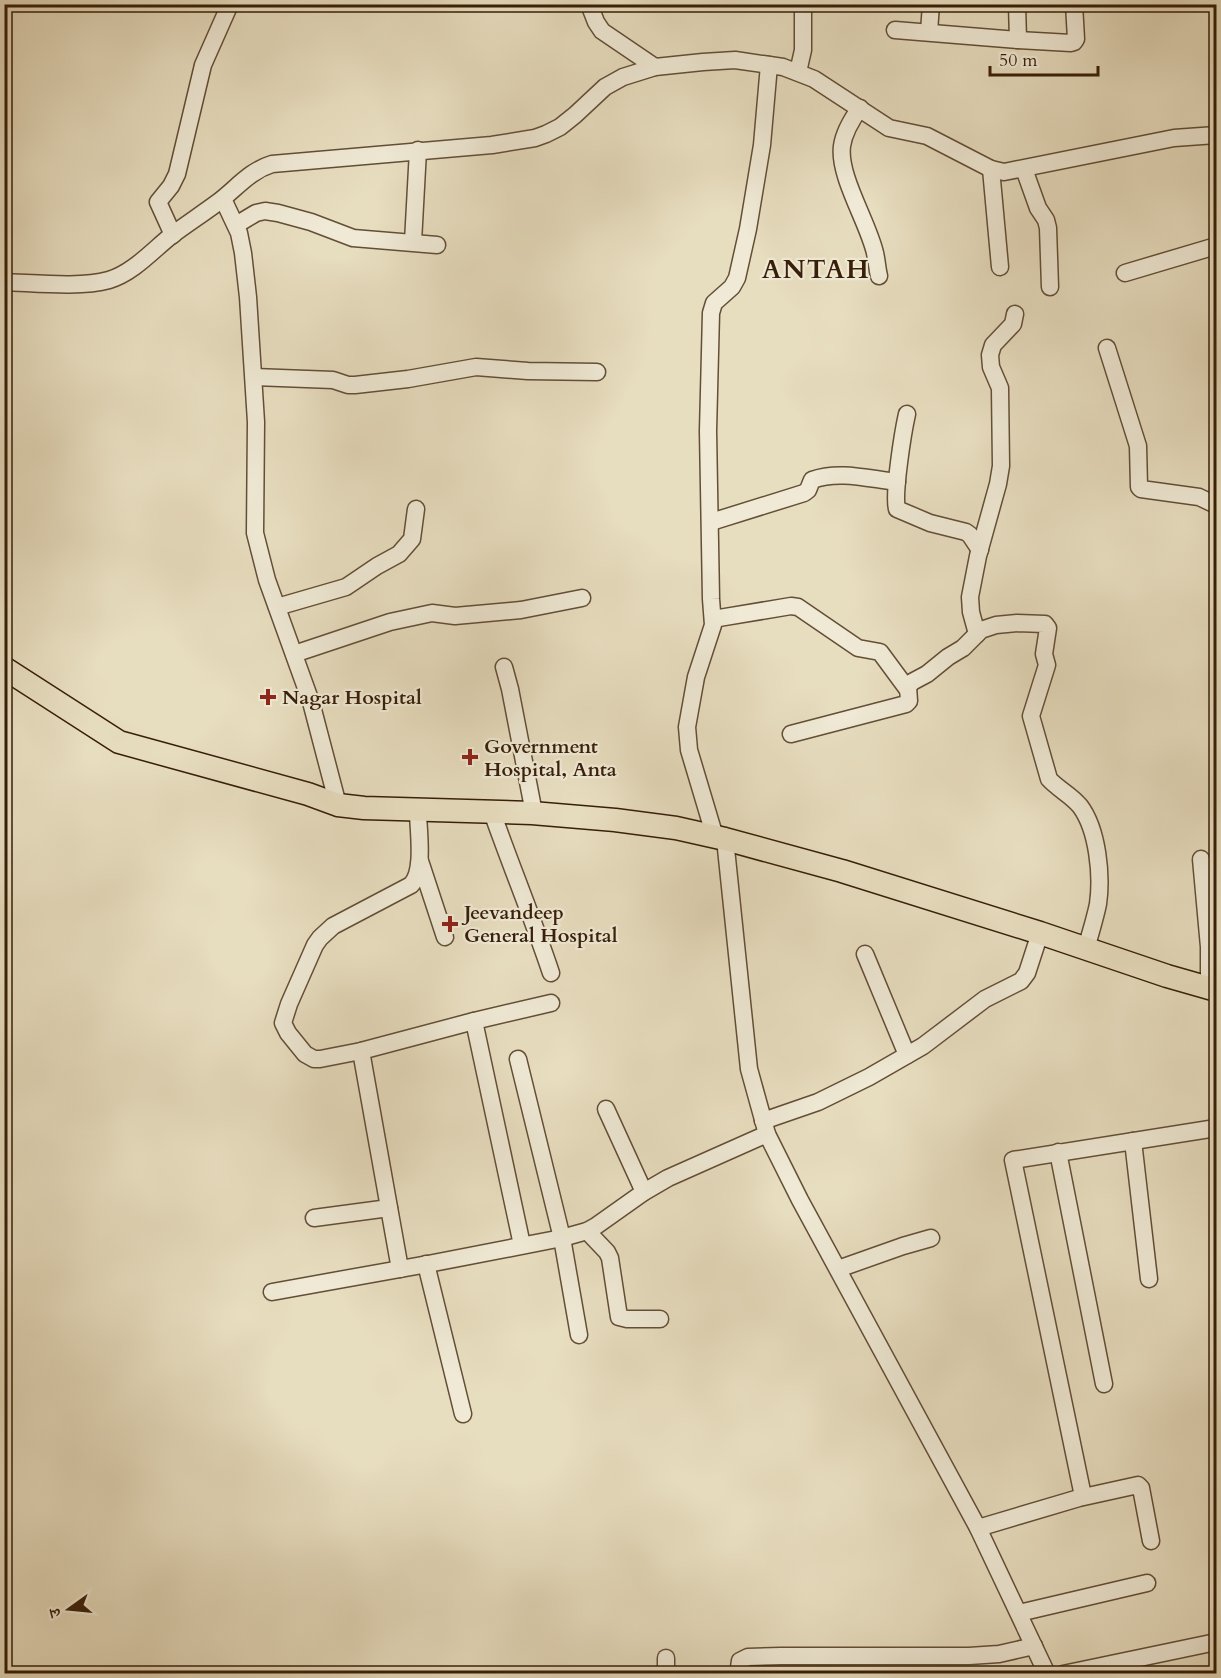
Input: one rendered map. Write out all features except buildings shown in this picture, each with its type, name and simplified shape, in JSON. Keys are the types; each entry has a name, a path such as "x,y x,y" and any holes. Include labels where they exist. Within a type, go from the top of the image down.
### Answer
{"main road":[{"path":"4,668 119,742 308,794 338,805 388,810 534,813 640,823 720,838 842,871 1213,989"}],"street":[{"path":"173,235 158,202 177,174 203,65 230,4"},
{"path":"589,4 602,31 656,67"},
{"path":"798,72 803,50 803,4"},
{"path":"928,33 931,4"},
{"path":"1017,4 1018,40"},
{"path":"895,30 1074,42 1076,39 1074,4"},
{"path":"4,282 74,284 111,280 127,272 223,199 252,172 272,164 492,145 540,136 560,127 575,116 614,81 656,67 735,60 783,67 822,82 889,128 927,136 991,169 1004,172 1174,138 1216,135"},
{"path":"769,64 762,145 737,278 714,303 711,313 708,431 713,619 696,677 687,728 689,750 720,838 749,1069 765,1127 838,1269 978,1528 1047,1674"},
{"path":"860,108 844,136 842,159 874,251 879,276"},
{"path":"413,242 418,150"},
{"path":"1024,168 1038,208 1048,228 1050,287"},
{"path":"991,169 1000,267"},
{"path":"223,199 239,233 245,265 256,422 255,533 262,567 311,702 338,805"},
{"path":"236,225 256,213 278,213 311,222 353,238 437,245"},
{"path":"1125,273 1216,246"},
{"path":"977,634 970,602 980,550 1001,466 1000,388 991,367 990,356 993,345 1013,324 1015,314"},
{"path":"1107,348 1138,446 1140,489 1199,497 1216,505"},
{"path":"254,377 333,380 355,385 408,379 476,367 528,371 597,372"},
{"path":"907,414 897,482 896,505 899,511 930,523 966,532 980,550"},
{"path":"711,522 804,493 808,490 812,480 820,478 840,475 897,482"},
{"path":"277,607 346,587 399,554 412,539 416,509"},
{"path":"294,654 390,622 432,613 455,616 521,610 582,598"},
{"path":"713,619 791,606 798,607 858,648 880,652 908,690"},
{"path":"791,734 906,704 909,701 909,685 912,682 974,640 981,630 996,625 1044,623 1048,627 1044,654 1047,666 1031,719 1049,779 1071,796 1083,812 1096,849 1099,878 1098,904 1086,949"},
{"path":"504,667 534,813"},
{"path":"418,811 420,861 416,879 411,885 333,926 320,938 298,982 283,1020 288,1033 310,1058 320,1059 361,1051 551,1003"},
{"path":"492,812 550,973"},
{"path":"1201,859 1213,989"},
{"path":"420,861 445,937"},
{"path":"272,1292 562,1238 587,1231 644,1192 907,1055 985,999 1025,978 1040,933"},
{"path":"865,954 907,1055"},
{"path":"474,1021 522,1245"},
{"path":"361,1051 400,1269"},
{"path":"518,1059 562,1238 579,1335"},
{"path":"606,1109 644,1192"},
{"path":"1083,1496 1012,1160 1216,1128"},
{"path":"1133,1141 1149,1279"},
{"path":"1058,1152 1104,1384"},
{"path":"314,1218 389,1208"},
{"path":"587,1231 609,1256 620,1318 660,1319"},
{"path":"838,1269 931,1238"},
{"path":"426,1264 463,1414"},
{"path":"978,1528 1083,1496 1139,1485 1151,1541"},
{"path":"1019,1613 1147,1583"},
{"path":"1063,1674 1216,1642"},
{"path":"738,1674 740,1661 748,1658 969,1656 999,1654 1034,1646"}],"place":[{"name":"Nagar Hospital","path":"268,697"},
{"name":"Government Hospital, Anta","path":"470,757"},
{"name":"Jeevandeep General Hospital","path":"450,924"}],"district":[{"name":"ANTAH","path":"816,269"}]}
